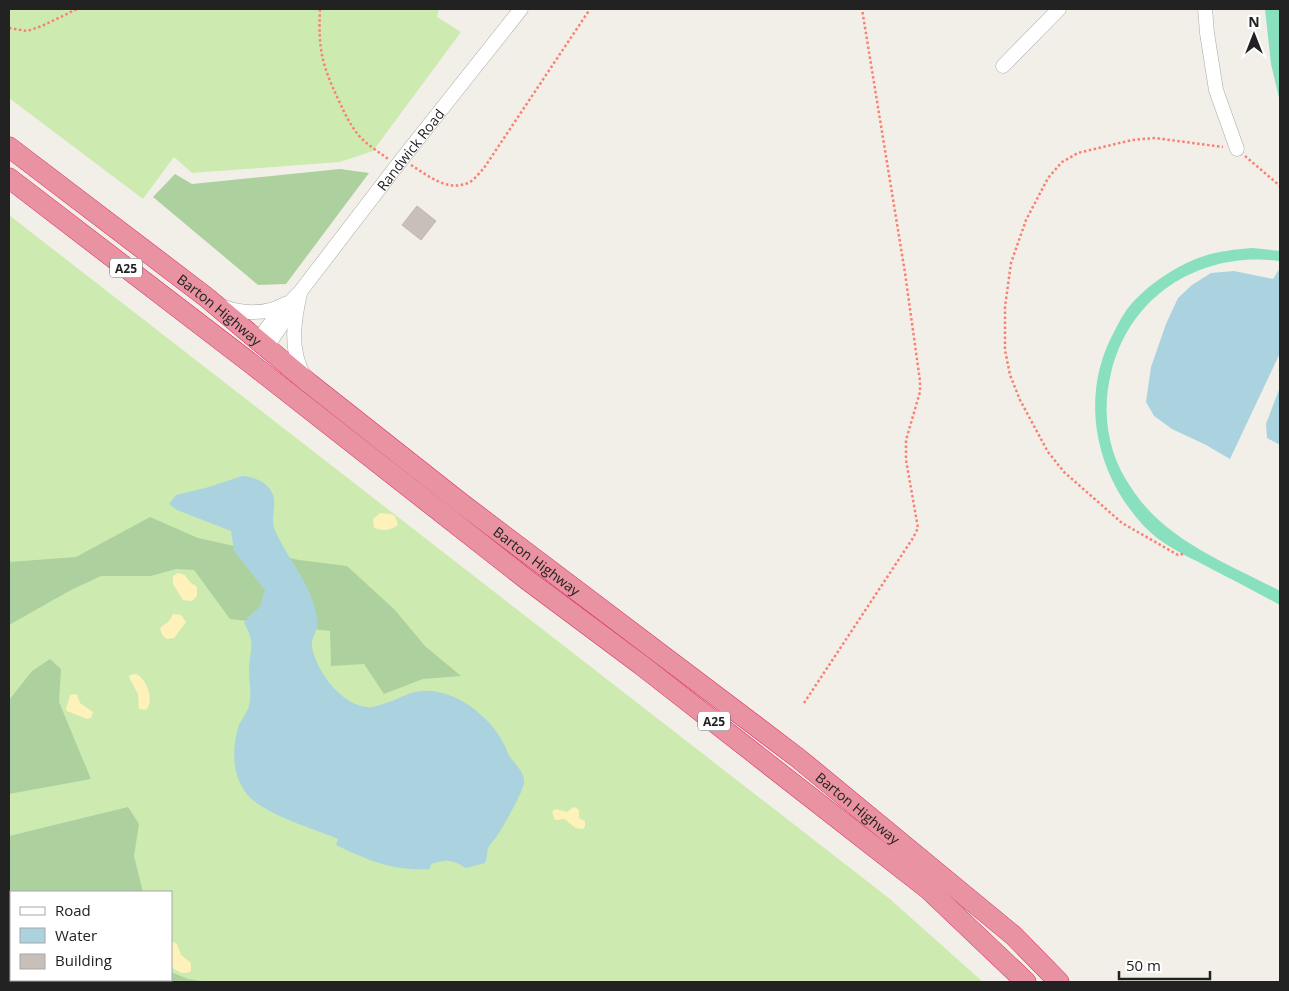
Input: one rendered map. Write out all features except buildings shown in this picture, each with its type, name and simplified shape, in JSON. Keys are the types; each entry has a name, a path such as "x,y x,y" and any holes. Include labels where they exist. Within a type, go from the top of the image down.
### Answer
{"highway":[{"name":"Barton Highway","path":"9,147 206,297 306,380 461,503 798,758 1014,936 1059,982"},
{"name":"Barton Highway","path":"9,178 640,664 928,889 1026,982"},
{"name":"Randwick Road","path":"248,361 262,343"}],"street":[{"name":"Randwick Road","path":"262,343 286,320 300,292 521,9"},
{"path":"1003,66 1059,9"},
{"path":"1205,9 1216,90 1237,149"},
{"path":"206,297 229,309 256,312 282,306 300,292"},
{"path":"300,292 296,312 294,341 297,362 306,380"}],"path":[{"path":"9,28 27,31 77,9"},
{"path":"320,9 322,61 346,117 361,138 397,166"},
{"path":"425,174 440,184 461,185 472,181 484,168 590,9"},
{"path":"804,703 918,528 906,460 906,440 920,392 920,380 905,273 862,9"},
{"path":"1183,554 1178,554 1122,524 1064,472 1048,452 1020,400 1010,375 1005,350 1005,307 1011,263 1026,220 1048,178 1062,162 1078,152 1132,140 1155,138 1237,149 1280,186"}],"green space":[{"path":"9,9 439,9 437,17 461,32 373,151 340,162 192,173 174,157 143,199 9,98"},
{"path":"1265,9 1280,9 1280,102 1271,64"},
{"path":"340,169 369,173 286,284 258,285 153,197 175,174 192,184"},
{"path":"9,215 890,899 983,982 9,982"},
{"path":"1253,248 1280,251 1280,261 1251,260 1223,263 1197,271 1173,284 1152,300 1134,321 1120,345 1111,373 1108,388 1107,419 1112,448 1117,462 1132,489 1146,507 1162,523 1199,549 1280,591 1280,605 1173,548 1157,538 1143,525 1113,482 1097,433 1095,407 1097,382 1103,357 1114,332 1133,302 1156,282 1178,267 1214,253"},
{"path":"150,517 198,538 299,560 347,566 395,610 425,646 461,676 423,679 384,694 364,664 331,666 330,631 230,619 194,570 176,569 151,576 101,576 71,590 9,625 9,562 76,557"},
{"path":"50,659 61,669 59,702 91,779 9,794 9,700 32,671"},
{"path":"128,807 139,824 134,856 143,891 10,891 10,942 9,836"},
{"path":"172,972 188,979 208,982 56,981 172,981"}],"sand":[{"path":"380,513 395,516 398,525 386,530 374,528 373,519"},
{"path":"178,573 185,575 197,587 197,596 192,601 183,600 173,584 173,576"},
{"path":"173,614 181,615 186,622 174,638 167,639 163,636 161,628 170,620"},
{"path":"136,674 143,680 150,696 149,706 146,710 139,709 138,694 129,677"},
{"path":"75,694 80,703 93,712 91,718 87,719 67,711 70,695"},
{"path":"575,807 579,810 579,818 585,821 583,829 576,828 564,819 555,820 552,812 555,809 567,812"},
{"path":"172,942 177,944 181,955 191,963 191,971 183,973 172,968"}],"water":[{"path":"1280,268 1280,353 1230,459 1172,429 1154,416 1146,402 1151,367 1166,324 1178,298 1192,285 1211,273 1234,271 1273,279"},
{"path":"1280,387 1280,445 1267,438 1266,424"},
{"path":"242,476 260,481 272,493 274,498 274,528 309,591 317,619 312,642 314,654 318,665 333,687 348,700 360,706 370,707 421,691 448,694 474,708 495,729 503,741 522,774 524,782 512,811 488,848 485,863 466,868 452,861 441,861 431,864 430,869 392,867 381,864 336,845 338,839 267,810 249,797 243,788 238,779 234,757 236,735 248,708 250,697 251,641 244,623 260,607 265,590 234,551 231,531 177,510 169,504 176,495"}]}
